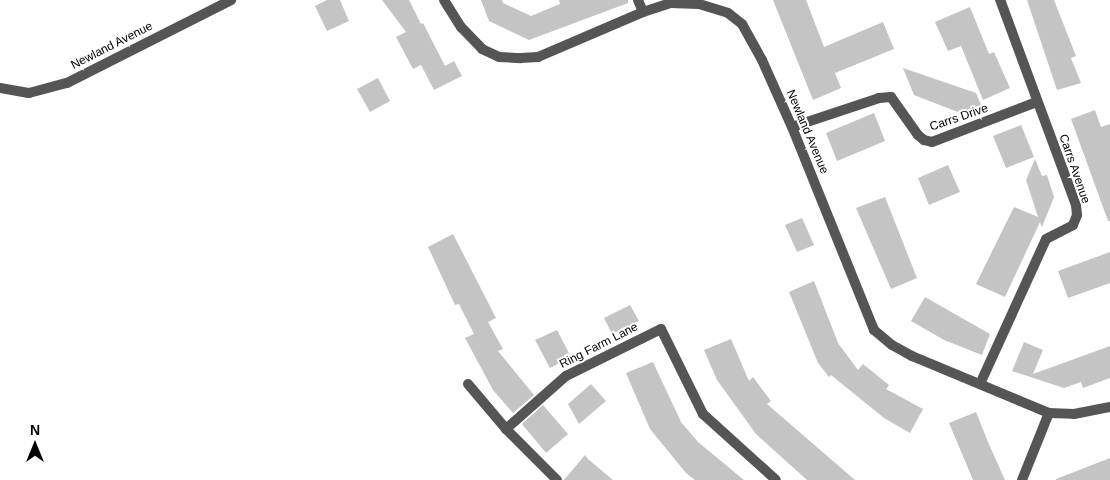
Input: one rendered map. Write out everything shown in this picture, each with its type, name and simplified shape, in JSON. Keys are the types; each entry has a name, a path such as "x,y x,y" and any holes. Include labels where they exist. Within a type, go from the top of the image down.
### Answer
{"street":[{"name":"Newland Avenue","path":"0,88 29,92 67,84 218,3 231,0"},
{"name":"Newland Avenue","path":"444,0 461,27 482,49 499,57 538,57 643,12 671,3 698,4 728,13 742,24 750,37 792,127 874,330 892,345 912,356 1048,413 1074,414 1110,407"},
{"path":"638,0 643,12"},
{"name":"Carrs Avenue","path":"980,384 1046,239 1073,225 1077,215 1076,205 1000,0"},
{"name":"Carrs Drive","path":"792,127 879,98 891,97 918,135 932,142 1037,102"},
{"name":"Ring Farm Lane","path":"506,429 566,376 661,329 703,414 776,480"},
{"path":"468,384 506,429 557,480"},
{"path":"1022,480 1048,413"}],"building":[{"path":"327,0 340,0 349,21 327,31 315,6"},
{"path":"382,0 409,0 445,66 454,61 462,76 434,90 421,65 413,69 396,37 406,32"},
{"path":"481,0 502,0 503,3 531,16 560,4 559,0 628,0 628,3 529,40 489,21"},
{"path":"773,0 806,0 824,47 883,22 894,49 835,73 841,88 813,100"},
{"path":"1027,0 1054,0 1076,56 1071,58 1081,83 1057,90"},
{"path":"970,7 989,54 994,52 1010,88 983,100 961,46 948,51 935,22"},
{"path":"903,68 976,93 982,107 963,114 914,95"},
{"path":"378,78 390,101 370,112 357,89"},
{"path":"1095,110 1101,127 1110,124 1110,221 1108,221 1071,119"},
{"path":"874,113 885,141 837,161 826,133"},
{"path":"1021,125 1034,157 1006,168 993,136"},
{"path":"1035,159 1042,176 1047,175 1054,197 1042,227 1040,222 1005,297 976,284 1014,207 1038,217 1026,180"},
{"path":"948,165 960,192 929,205 918,178"},
{"path":"885,197 917,278 891,289 856,208"},
{"path":"802,218 814,245 797,252 785,225"},
{"path":"453,234 496,318 488,322 503,349 498,351 534,395 513,413 493,390 465,338 474,334 459,304 455,305 428,247"},
{"path":"1110,252 1110,283 1068,298 1058,271"},
{"path":"814,281 838,343 858,370 863,364 889,385 886,389 923,409 910,433 884,418 831,375 829,377 818,363 789,292"},
{"path":"925,297 990,334 982,355 944,340 911,321"},
{"path":"630,305 639,321 612,334 604,318"},
{"path":"557,330 571,357 550,368 535,340"},
{"path":"731,339 749,381 753,377 771,401 767,404 855,480 807,480 756,434 717,380 704,350"},
{"path":"1024,342 1043,350 1033,374 1110,346 1110,378 1083,388 1081,382 1064,388 1012,371"},
{"path":"653,362 681,422 698,442 744,480 695,480 686,473 650,429 626,373"},
{"path":"591,384 606,401 579,424 568,404"},
{"path":"543,405 568,434 546,453 522,424"},
{"path":"976,412 1005,480 973,480 949,423"},
{"path":"585,455 588,459 613,480 564,480"},
{"path":"1110,458 1110,480 1056,480 1056,479"}]}
